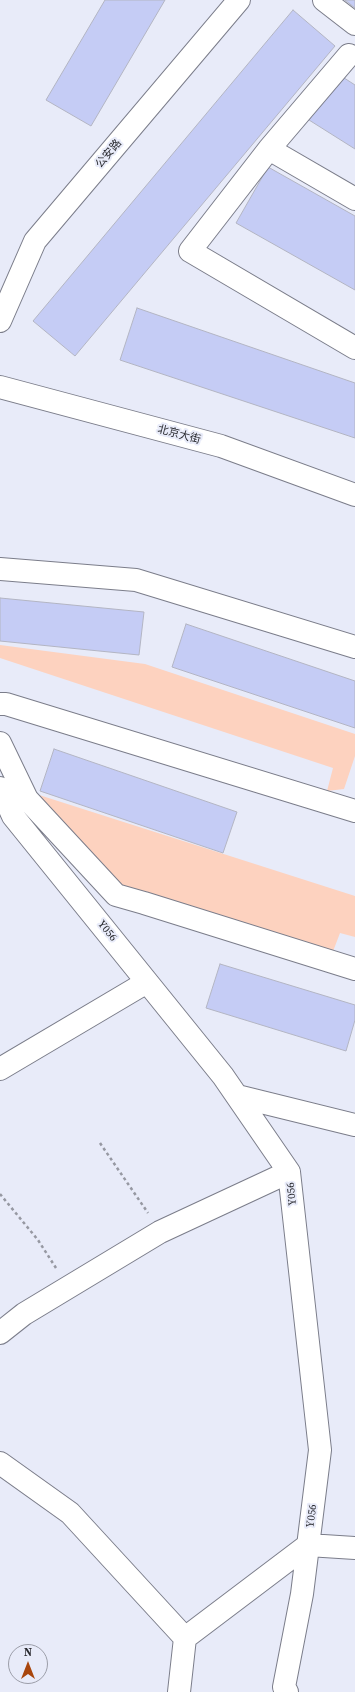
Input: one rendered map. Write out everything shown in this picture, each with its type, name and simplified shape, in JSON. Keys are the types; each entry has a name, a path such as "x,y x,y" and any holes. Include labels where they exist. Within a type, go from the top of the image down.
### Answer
{"street":[{"name":"公安路","path":"0,321 35,241 239,0"},
{"path":"324,0 355,24"},
{"path":"353,54 269,149 190,251 355,348"},
{"path":"269,149 355,199"},
{"name":"北京大街","path":"0,387 221,446 355,495"},
{"path":"0,569 136,580 355,647"},
{"path":"0,704 6,704 354,808"},
{"path":"0,743 27,799 116,895 144,902 355,969"},
{"name":"Y056","path":"2,798 13,816 223,1076 289,1172 320,1450 302,1594 284,1687 287,1692"},
{"path":"0,1069 147,982"},
{"path":"237,1096 355,1125"},
{"path":"0,1333 24,1314 160,1232 289,1172"},
{"path":"0,1463 70,1513 185,1638"},
{"path":"179,1692 185,1638 308,1546 355,1548"}],"path":[{"path":"100,1143 160,1232"},
{"path":"0,1194 38,1240 69,1287"}],"shaded area":[{"path":"0,645 145,664 355,734 355,756 344,789 327,791 333,768 0,658"},
{"path":"36,794 355,896 355,937 340,933 332,954 119,888"}],"building":[{"path":"105,0 165,0 91,126 46,100"},
{"path":"345,0 355,0 355,8"},
{"path":"293,10 335,46 75,356 33,321"},
{"path":"338,74 355,85 355,149 309,120"},
{"path":"268,167 355,216 355,290 236,223"},
{"path":"137,308 355,383 355,438 120,360"},
{"path":"0,598 144,612 139,655 0,641"},
{"path":"186,624 355,681 355,728 172,667"},
{"path":"54,749 237,812 223,853 40,791"},
{"path":"220,964 355,1005 355,1020 346,1051 206,1008"}]}
